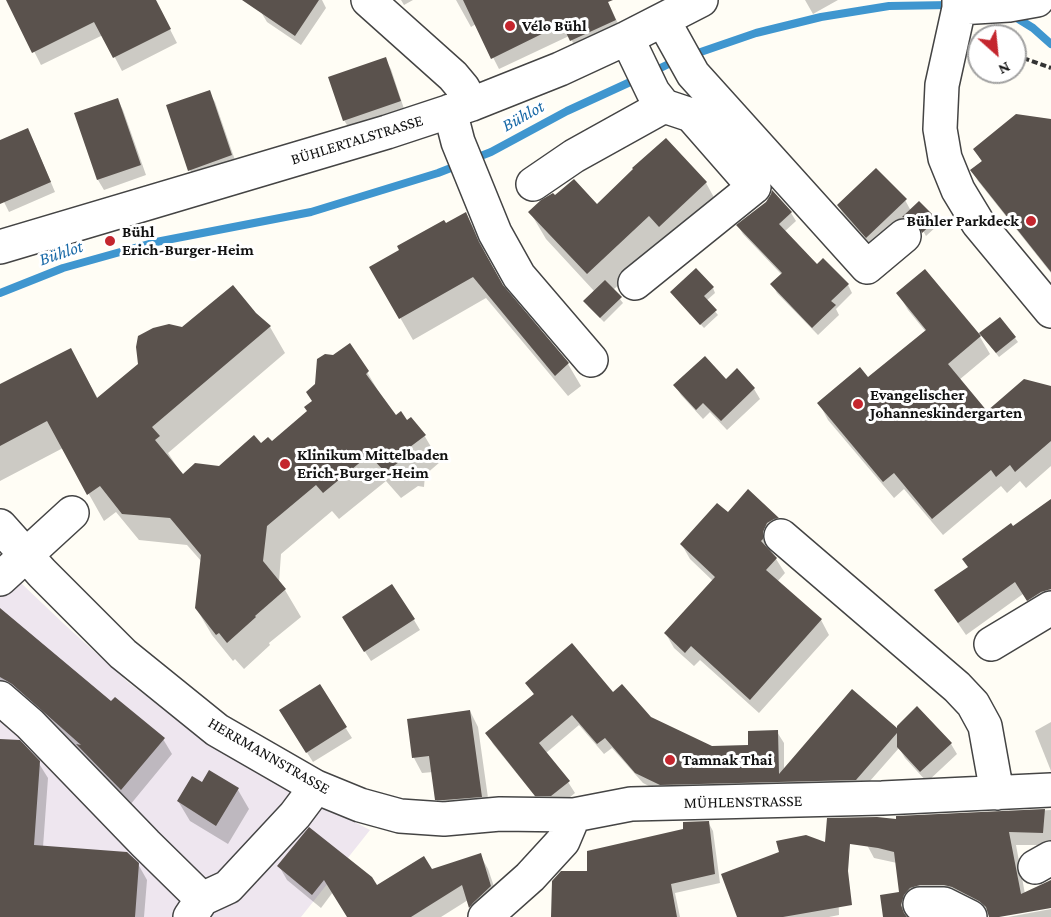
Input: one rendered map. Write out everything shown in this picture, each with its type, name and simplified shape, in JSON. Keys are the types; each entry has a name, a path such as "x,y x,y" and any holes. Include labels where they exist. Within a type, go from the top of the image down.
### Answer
{"street":[{"path":"368,0 453,76 463,88 458,142 495,233 519,276 591,360"},
{"name":"BÜHLERTALSTRASSE","path":"0,247 387,132 461,108 560,69 632,48 669,31 701,0"},
{"path":"1023,2 959,4 942,85 940,129 945,158 958,190 978,223 1051,311"},
{"path":"669,31 693,74 867,267 904,236"},
{"path":"632,48 659,99 691,115 754,187 635,283"},
{"path":"534,184 659,99"},
{"path":"0,579 72,513"},
{"name":"HERRMANNSTRASSE","path":"0,526 42,573 123,654 217,730 316,787 360,805 400,816 444,819 500,814 574,815"},
{"path":"781,536 957,687 973,704 985,726 997,793"},
{"path":"991,644 1047,619"},
{"path":"0,698 30,724 146,844 196,908 228,887 295,814 316,787"},
{"name":"MÜHLENSTRASSE","path":"574,815 631,804 1051,791"},
{"path":"485,917 530,878 563,841 574,815"},
{"path":"920,904 944,904 970,917"}],"path":[{"path":"1027,59 1051,68"}],"shaded area":[{"path":"0,563 129,683 223,753 370,830 301,917 0,917"}],"building":[{"path":"6,0 156,0 171,29 113,58 94,22 32,53"},
{"path":"242,0 319,0 295,36"},
{"path":"463,0 613,0 608,2 616,20 570,41 562,24 491,59"},
{"path":"386,57 401,101 343,121 328,77"},
{"path":"210,90 232,155 188,171 166,105"},
{"path":"118,98 141,165 97,180 74,113"},
{"name":"Bühler Parkdeck","path":"1016,114 1051,119 1051,272 970,170 982,161 973,149"},
{"path":"28,128 51,182 0,204 0,140"},
{"path":"666,138 707,182 659,227 649,216 587,274 528,212 541,200 553,193 555,195 574,179 597,204 632,168"},
{"path":"876,168 907,199 866,238 837,205"},
{"path":"772,190 792,212 779,224 817,264 823,258 849,284 831,301 836,305 812,328 770,284 782,273 736,225 766,202"},
{"path":"919,201 937,219 922,233 918,224 902,217"},
{"path":"466,212 479,242 503,285 569,363 555,376 473,277 399,319 369,267 399,250 397,246 444,220 446,223"},
{"path":"696,268 714,287 704,296 717,310 700,325 670,292"},
{"path":"925,269 981,336 948,364 987,411 1024,379 1051,386 1051,441 1015,472 1010,465 996,477 991,470 932,519 894,473 883,482 817,403 860,367 868,377 926,330 896,293"},
{"path":"605,280 622,297 600,318 583,301"},
{"name":"Klinikum Mittelbaden Erich-Burger-Heim","path":"233,285 256,313 271,326 152,427 160,436 155,440 183,474 195,463 219,466 254,435 261,443 268,437 272,441 307,411 304,407 312,401 306,392 315,384 317,359 325,354 333,355 350,343 369,371 366,374 396,415 401,411 407,420 411,417 426,435 410,447 409,460 402,460 385,472 369,455 323,493 316,485 267,526 263,561 286,589 227,643 219,633 216,635 195,608 201,555 170,518 122,514 100,486 87,495 47,421 0,446 0,384 71,348 97,398 138,364 136,347 138,336 153,328 169,324 182,327"},
{"path":"1000,317 1016,337 996,353 979,333"},
{"path":"705,356 726,379 737,368 755,388 721,421 703,403 696,410 673,385"},
{"path":"748,489 779,518 767,523 763,532 761,541 777,558 766,570 822,619 750,700 691,646 685,653 664,633 715,577 680,544 717,503 728,512"},
{"path":"1051,499 1051,589 1027,601 1015,582 958,623 934,590 968,567 962,559 1011,523 1013,526"},
{"path":"392,584 415,619 364,652 342,617"},
{"path":"0,608 111,701 115,697 165,738 121,790 76,744 81,745 12,684 0,677"},
{"path":"572,643 613,692 622,684 651,717 712,746 748,745 748,731 778,730 779,774 852,689 897,728 917,706 952,743 920,772 897,747 897,733 856,780 660,785 635,773 605,738 597,744 572,715 539,743 570,781 551,796 535,796 485,733 534,694 525,683"},
{"path":"320,684 347,727 306,753 279,710"},
{"path":"470,710 482,797 435,800 429,756 412,758 407,719"},
{"path":"0,739 20,740 40,761 34,845 127,852 139,863 135,917 0,917"},
{"path":"209,770 239,788 216,826 177,801 192,776 202,782"},
{"path":"1045,809 1043,833 1009,832 1021,894 1051,880 1051,908 989,917 986,907 979,901 952,887 920,885 910,888 904,895 901,905 907,917 883,917 880,895 899,892 894,852 850,844 848,871 852,905 783,917 737,917 721,874 779,852 776,841 806,835 825,842 827,818 896,819 896,816"},
{"path":"709,821 715,874 671,884 677,917 551,917 552,881 561,871 587,871 587,851 683,829 683,822"},
{"path":"309,827 372,877 377,885 424,856 432,869 481,853 491,886 469,908 462,885 411,917 347,917 324,880 312,895 277,866"}],"waterway":[{"name":"Bühlot","path":"689,56 756,33 821,17 889,6 951,5"},
{"name":"Bühlot","path":"1012,15 1033,28 1051,44"},
{"name":"Bühlot","path":"650,73 677,60"},
{"name":"Bühlot","path":"473,159 491,152 567,111 639,78"},
{"name":"Bühlot","path":"0,293 63,268 156,242 311,212 461,164"}],"place":[{"name":"Vélo Bühl","path":"510,26"},
{"name":"Bühler Parkdeck","path":"1031,221"},
{"name":"Bühl Erich-Burger-Heim","path":"110,241"},
{"name":"Evangelischer Johanneskindergarten","path":"858,404"},
{"name":"Klinikum Mittelbaden Erich-Burger-Heim","path":"285,464"},
{"name":"Tamnak Thai","path":"670,760"}]}
